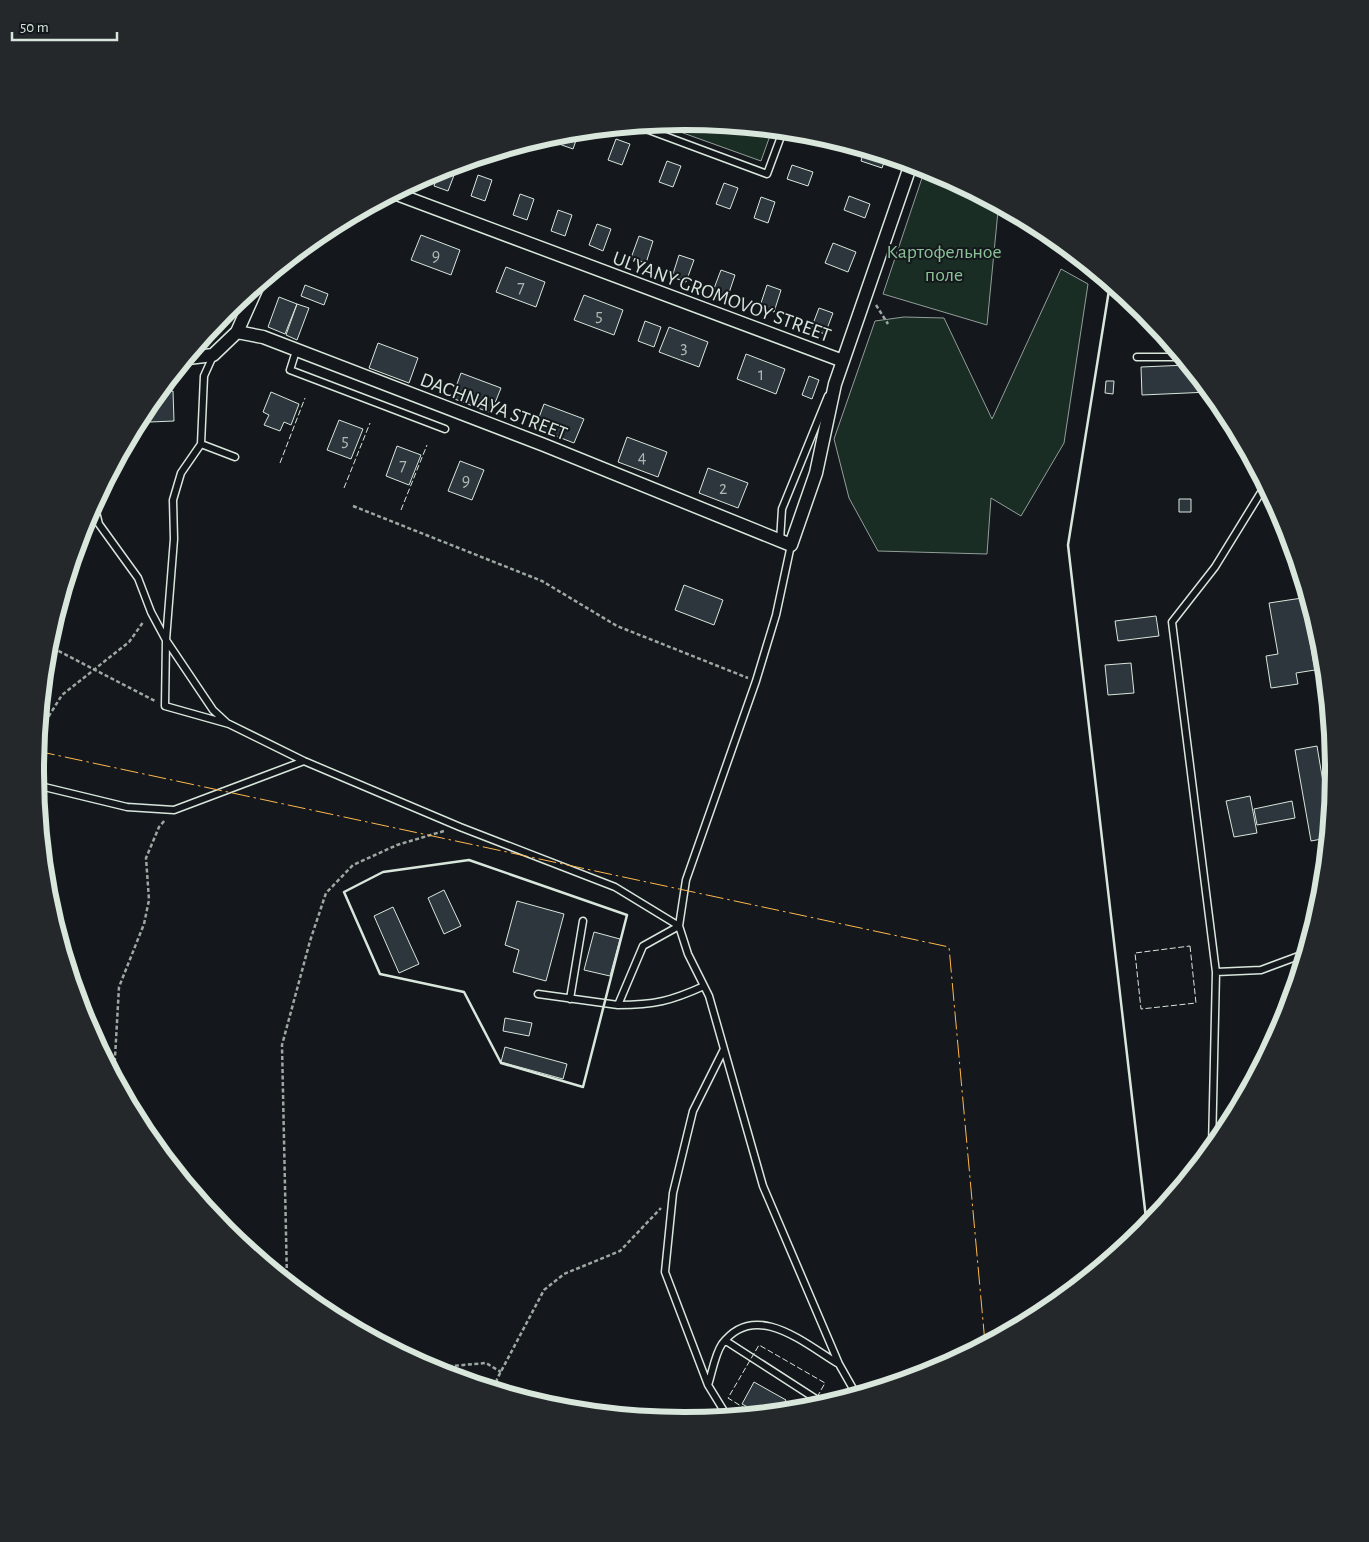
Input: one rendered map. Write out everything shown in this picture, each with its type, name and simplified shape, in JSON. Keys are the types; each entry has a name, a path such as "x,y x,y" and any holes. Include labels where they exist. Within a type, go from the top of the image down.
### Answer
{"street":[{"name":"UL'YANY GROMOVOY STREET","path":"401,196 843,360 909,171"},
{"path":"196,357 213,356 237,332 252,298"},
{"name":"DACHNAYA STREET","path":"237,332 262,337 544,445 785,543"},
{"path":"785,543 816,473 835,384 843,360"}],"lane":[{"path":"653,132 767,174 780,138"},
{"path":"296,351 290,370 445,429"},
{"path":"213,356 204,376 201,444 181,473 173,500 174,539 166,640 165,706 229,724 304,761 460,827 615,887 679,926"},
{"path":"1136,357 1173,357"},
{"path":"835,384 819,415 782,509 785,543 776,615 756,681 686,880 679,926 688,954 704,986 718,1023 763,1186 838,1364 853,1389"},
{"path":"201,444 235,457"},
{"path":"1212,1134 1216,972 1172,622 1215,566 1261,493"},
{"path":"97,517 99,524 138,578 151,612 166,640 213,710 229,724"},
{"path":"44,787 127,808 174,810 304,761"},
{"path":"570,999 583,921"},
{"path":"618,1005 643,946 679,926"},
{"path":"1216,972 1261,970 1297,957"},
{"path":"538,994 618,1005 651,1005 677,998 704,986"},
{"path":"723,1410 708,1385 665,1272 673,1193 693,1111 724,1049"},
{"path":"708,1385 721,1345 742,1326 762,1324 784,1331 838,1364"},
{"path":"726,1341 814,1398"}],"path":[{"path":"866,292 873,298 888,324"},
{"path":"353,506 542,580 617,626 756,681"},
{"path":"46,721 62,695 130,642 151,612"},
{"path":"56,649 165,706"},
{"path":"115,1063 119,987 144,924 149,900 146,858 159,827 174,810"},
{"path":"287,1273 282,1045 310,941 326,893 353,865 397,844 460,827"},
{"path":"496,1383 496,1379 544,1290 564,1274 620,1251 673,1193"},
{"path":"448,1366 486,1363 500,1372"}],"green space":[{"path":"676,130 726,132 770,136 761,161"},
{"name":"Картофельное поле","path":"923,176 968,196 998,212 987,325 883,294"},
{"path":"1061,269 1088,284 1064,443 1021,516 991,498 987,554 878,551 849,498 834,439 875,321 904,317 944,318 992,419"}],"building":[{"path":"616,139 630,144 622,165 608,160"},
{"path":"576,140 573,149 559,143"},
{"path":"862,156 884,162 882,168 861,161"},
{"path":"667,161 681,166 673,187 659,182"},
{"path":"792,165 813,172 808,186 787,179"},
{"path":"455,173 448,191 434,186 436,180"},
{"path":"478,175 492,180 485,201 471,196"},
{"path":"724,183 738,188 730,209 716,204"},
{"path":"520,194 534,199 527,220 513,215"},
{"path":"849,196 870,204 865,218 844,210"},
{"path":"761,197 775,202 768,223 754,218"},
{"path":"558,210 572,215 565,236 551,231"},
{"path":"597,224 611,229 603,251 589,245"},
{"path":"421,235 460,250 451,275 411,260"},
{"path":"639,236 653,241 646,263 631,258"},
{"path":"833,243 856,252 848,272 825,263"},
{"path":"679,255 694,260 686,282 672,277"},
{"path":"506,267 545,282 536,307 496,292"},
{"path":"721,270 735,275 728,296 713,291"},
{"path":"305,285 328,294 324,305 301,296"},
{"path":"767,285 781,290 774,312 760,306"},
{"path":"584,295 623,310 614,335 574,320"},
{"path":"279,297 297,304 285,334 268,327"},
{"path":"297,304 309,308 297,340 286,335"},
{"path":"819,308 833,313 825,334 811,329"},
{"path":"645,321 661,327 654,347 638,341"},
{"path":"669,327 708,342 699,367 659,352"},
{"path":"378,343 418,358 409,383 369,368"},
{"path":"746,354 785,369 776,394 737,379"},
{"path":"1180,365 1201,392 1142,395 1141,367"},
{"path":"461,373 501,388 491,413 452,398"},
{"path":"809,376 819,380 812,399 802,395"},
{"path":"1106,381 1114,381 1113,394 1105,393"},
{"path":"169,391 173,391 174,421 150,422 150,418"},
{"path":"271,392 299,404 291,425 284,422 280,431 264,425 269,415 263,412"},
{"path":"544,404 584,419 574,443 535,428"},
{"path":"339,420 363,429 351,459 327,450"},
{"path":"627,437 667,452 658,477 618,462"},
{"path":"397,446 421,455 409,485 386,476"},
{"path":"460,461 484,470 472,500 448,491"},
{"path":"708,468 748,483 738,508 699,493"},
{"path":"1179,499 1191,499 1191,512 1179,512"},
{"path":"684,585 723,600 714,625 675,610"},
{"path":"1301,598 1315,670 1296,673 1298,684 1271,688 1266,656 1278,654 1269,603"},
{"path":"1156,616 1159,636 1118,641 1115,621"},
{"path":"1131,663 1134,693 1108,695 1105,665"},
{"path":"1317,746 1325,791 1322,839 1311,841 1295,750"},
{"path":"1250,796 1257,833 1234,837 1226,801"},
{"path":"1292,801 1295,818 1257,825 1254,809"},
{"path":"444,890 461,926 444,934 428,898"},
{"path":"517,901 564,914 546,981 513,972 519,950 505,945"},
{"path":"393,907 419,964 399,973 374,916"},
{"path":"594,932 620,939 610,976 584,970"},
{"path":"505,1018 532,1023 529,1036 503,1031"},
{"path":"505,1047 567,1064 563,1079 501,1062"},
{"path":"754,1382 786,1400 784,1403 749,1408 742,1404"}],"fence":[{"path":"280,463 305,398"},
{"path":"344,488 370,423"},
{"path":"401,510 427,445"},
{"path":"1190,946 1196,1003 1141,1009 1135,953 1190,946"},
{"path":"745,1408 728,1398 759,1345 825,1383 817,1397"}],"wall":[{"path":"1109,291 1068,545 1146,1216"},
{"path":"469,860 627,915 583,1087 501,1063 464,992 380,974 344,892 383,872 469,860"}],"power":[{"path":"44,753 949,947 984,1337"}]}
